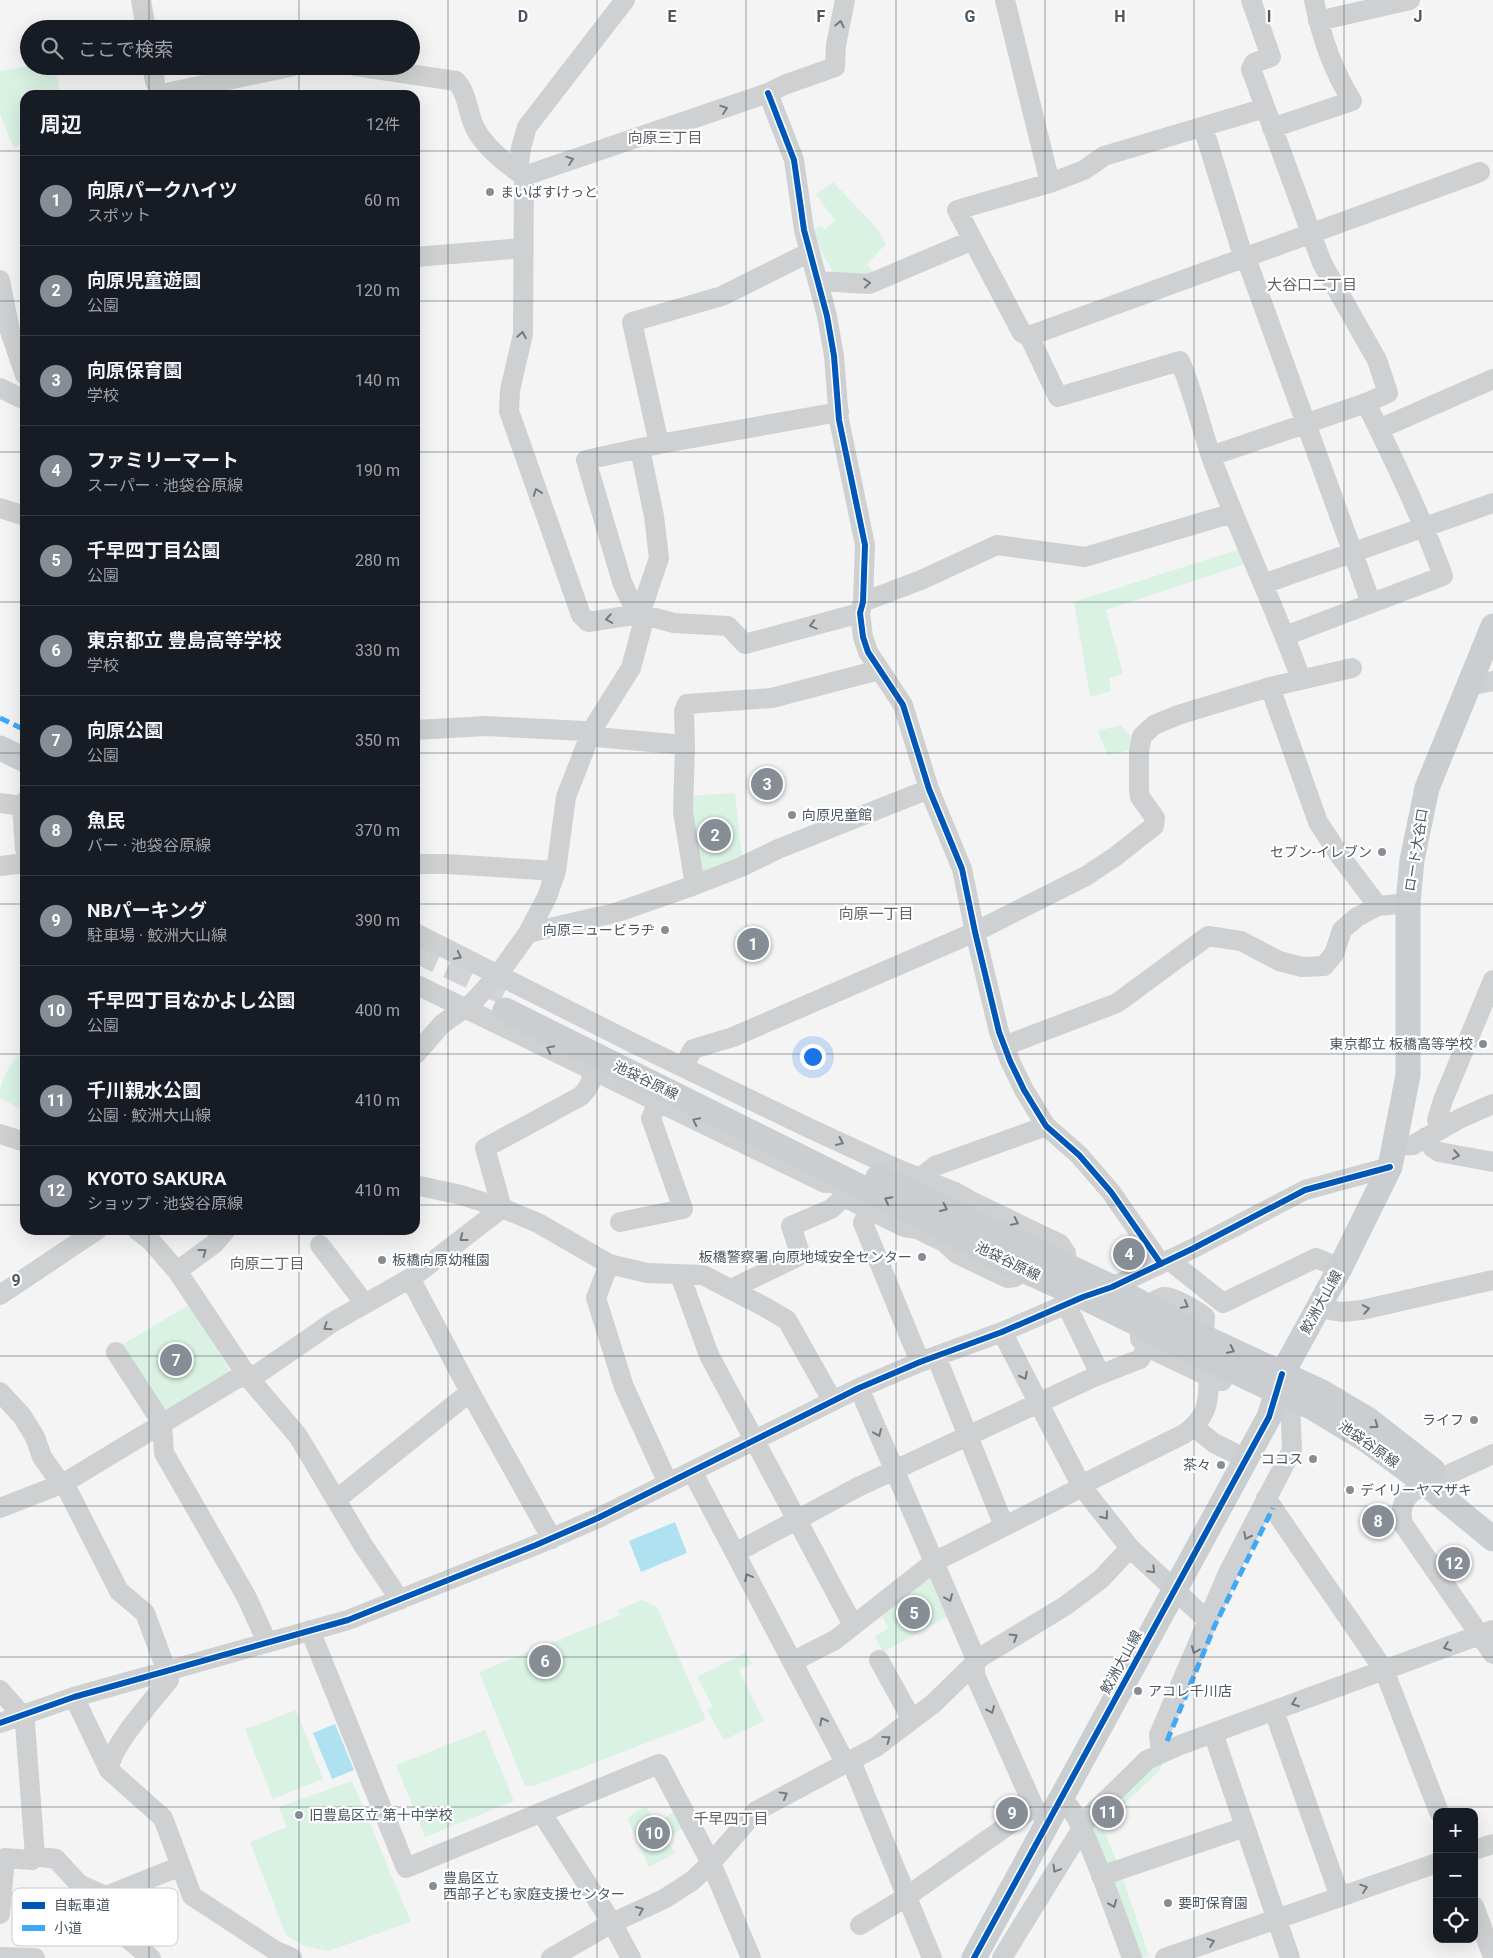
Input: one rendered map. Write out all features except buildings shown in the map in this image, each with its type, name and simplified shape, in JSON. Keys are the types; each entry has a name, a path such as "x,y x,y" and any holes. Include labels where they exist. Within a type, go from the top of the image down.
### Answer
{"main road":[{"name":"ロード大谷口","path":"1392,1156 1408,1075 1408,903 1412,860 1427,788 1493,626"},
{"path":"0,748 20,758"},
{"path":"0,765 20,774"},
{"name":"池袋谷原線","path":"504,993 845,1188 1023,1270 1074,1301 1146,1326 1204,1337 1283,1388"},
{"name":"池袋谷原線","path":"504,993 882,1179 1112,1287 1146,1326 1219,1372 1283,1388 1322,1392 1369,1420 1493,1539"},
{"name":"鮫洲大山線","path":"974,1958 1041,1814 1061,1798 1269,1417 1317,1308 1340,1268 1392,1156"},
{"name":"池袋谷原線","path":"1434,1481 1493,1518"}],"street":[{"path":"141,0 144,20"},
{"path":"626,0 527,127 521,167 524,248 523,334 510,390 509,411 581,615 588,622 640,614 674,623 728,626 745,644 861,607 997,545 1084,557 1233,513"},
{"path":"416,75 456,81 462,88 475,128 497,156 521,167 768,93 784,85 835,67 836,45 845,0"},
{"path":"1005,0 1050,183"},
{"path":"1211,456 1388,393 1377,360 1322,263 1309,233 1251,69 1254,63 1271,57 1251,0"},
{"path":"1272,128 1352,101 1337,77 1318,21 1314,0"},
{"path":"1318,21 1410,0"},
{"path":"180,90 251,75"},
{"path":"768,93 794,160 804,230 818,281 834,356 838,412 866,545 861,607 863,637 868,652 903,705 928,789 962,869 999,1032 1024,1090 1046,1126 1079,1155 1111,1192 1165,1262 1223,1303 1316,1258 1340,1268"},
{"path":"1265,108 1104,156 1084,170 1050,183 957,210 1022,333 1029,336 1058,397 1180,361 1211,456 1301,679"},
{"path":"1203,127 1245,259 1372,603"},
{"path":"1029,336 1480,172"},
{"path":"818,281 870,284 973,240"},
{"path":"420,257 524,248"},
{"path":"504,993 528,933 547,897 556,870 566,797 590,734 631,668 642,627 640,614 659,558 653,508 649,446 632,322 722,296 810,252"},
{"path":"0,280 17,318 10,331 20,360"},
{"path":"0,374 20,384"},
{"path":"1379,428 1493,379"},
{"path":"0,388 20,398"},
{"path":"1285,636 1443,576 1425,527 1366,402"},
{"path":"640,614 634,608 622,582 586,460 649,446 838,412"},
{"path":"1263,584 1493,503"},
{"path":"0,508 20,514"},
{"path":"684,1067 692,1049 733,1037 975,932 1086,876 1116,856 1154,826 1155,818 1140,797 1139,751 1142,736 1154,725 1178,715 1270,687 1352,668"},
{"path":"695,885 683,812 684,711 688,704 772,698 879,670"},
{"path":"1468,686 1493,681"},
{"path":"1270,687 1318,822 1340,856 1378,906"},
{"path":"420,730 486,726 584,731 596,737 685,745"},
{"path":"528,933 615,913 695,885 928,789"},
{"path":"0,803 20,803"},
{"path":"0,866 20,864"},
{"path":"420,864 556,870"},
{"path":"1004,1046 1117,1003 1208,936 1241,941 1279,960 1302,967 1324,966 1334,954 1342,930 1357,917 1378,906 1408,903"},
{"path":"420,936 504,993 684,1067 900,1170 955,1192 1060,1244 1066,1253 1067,1266"},
{"path":"1493,980 1443,1100 1434,1133 1433,1148 1439,1152 1493,1162"},
{"path":"420,986 825,1183 845,1188 869,1210 904,1227 917,1229 944,1242 957,1254 1003,1276 1008,1278 1015,1277 1023,1270"},
{"path":"420,1049 442,1024 464,1008 472,1003 504,993"},
{"path":"502,1208 485,1148 581,1096 587,1089 596,1071"},
{"path":"620,1222 683,1210 651,1118 658,1102"},
{"path":"0,1722 74,1696 348,1620 459,1574 552,1539 832,1400 928,1359 1002,1332 1112,1287 1305,1190 1392,1156 1461,1118 1493,1104"},
{"path":"920,1178 935,1166 1046,1126"},
{"path":"0,1134 20,1140"},
{"path":"420,1187 461,1195 502,1208 538,1223 609,1264 635,1271 703,1275 787,1320 832,1400"},
{"path":"730,1289 797,1257 799,1250 790,1226 831,1209 845,1188"},
{"path":"971,1201 981,1224"},
{"path":"0,1508 64,1483 236,1380 259,1373 334,1322 410,1278 502,1208"},
{"path":"869,1210 863,1223 928,1359 968,1436 1004,1526"},
{"path":"0,1295 90,1235"},
{"path":"143,1235 150,1240 177,1271 248,1377 298,1436 363,1545 400,1600"},
{"path":"177,1271 214,1244 222,1235"},
{"path":"320,1245 365,1304"},
{"path":"609,1264 596,1298 624,1387 668,1483"},
{"path":"680,1275 709,1355 853,1625"},
{"path":"410,1278 470,1392 552,1539"},
{"path":"1317,1308 1342,1312 1362,1310 1491,1284"},
{"path":"1074,1301 1100,1374"},
{"path":"735,1553 894,1470 1100,1374 1140,1359 1146,1326"},
{"path":"1002,1332 1081,1486 1130,1548 1208,1622"},
{"path":"116,1352 162,1423 164,1453 246,1596 267,1642"},
{"path":"792,1662 835,1640 934,1562 1184,1434 1194,1427 1208,1405 1219,1372"},
{"path":"858,1388 974,1657 975,1675 1041,1814 860,1925"},
{"path":"1161,1753 1159,1735 1228,1573 1292,1450 1283,1388"},
{"path":"0,1392 22,1416 35,1437 42,1457 57,1478 64,1483 119,1591 145,1613 169,1680 120,1744 109,1762 109,1770"},
{"path":"336,1500 470,1392"},
{"path":"1194,1427 1214,1443 1246,1459"},
{"path":"1493,1454 1409,1494 1403,1502 1401,1513 1403,1524 1486,1632 1493,1654"},
{"path":"692,1471 792,1662 848,1763 932,1958"},
{"path":"1266,1498 1384,1670 1437,1808"},
{"path":"551,1958 612,1923 664,1899 692,1880 710,1863 756,1811 810,1780 848,1763 876,1747 934,1703 981,1657 1064,1606 1094,1584 1130,1548"},
{"path":"310,1630 406,1868 659,1764 710,1863 751,1958"},
{"path":"1002,1958 1092,1813 1147,1760 1213,1733 1486,1632"},
{"path":"879,1660 912,1720"},
{"path":"0,1690 22,1715 25,1723 34,1856 32,1860 5,1858 0,1914"},
{"path":"74,1696 109,1770 163,1818 192,1896 276,1950 292,1958"},
{"path":"1274,1711 1340,1897"},
{"path":"1213,1733 1290,1958"},
{"path":"1061,1798 1066,1802 1082,1828 1132,1958"},
{"path":"541,1812 612,1923 631,1958"},
{"path":"1101,1876 1245,1827"},
{"path":"1478,1849 1493,1844"},
{"path":"34,1856 56,1859 78,1884 87,1888"},
{"path":"1165,1958 1433,1864"},
{"path":"126,1888 181,1866"},
{"path":"1478,1917 1493,1957"},
{"path":"137,1946 151,1958"},
{"path":"0,1957 35,1958"}],"green space":[{"path":"20,68 20,75 57,75 59,90 20,90 20,144 16,148 13,146 0,114 0,71"},
{"path":"833,182 877,228 886,244 867,264 876,276 835,275 823,255 813,230 819,226 825,229 835,221 816,194"},
{"path":"1243,548 1248,563 1106,610 1123,674 1109,678 1111,691 1090,697 1074,602"},
{"path":"1120,725 1133,738 1134,749 1107,755 1098,731"},
{"path":"735,793 742,858 702,875 688,796"},
{"path":"20,1053 20,1108 0,1098 4,1076"},
{"path":"189,1305 233,1375 162,1416 120,1346"},
{"path":"928,1571 948,1616 883,1652 875,1637 888,1628 879,1610"},
{"path":"642,1600 657,1607 706,1720 534,1786 525,1786 479,1672 620,1615 618,1610"},
{"path":"745,1653 752,1664 739,1670 764,1721 724,1740 707,1710 713,1707 697,1677"},
{"path":"296,1710 323,1779 273,1799 245,1729"},
{"path":"485,1730 514,1801 425,1837 396,1765"},
{"path":"1164,1760 1160,1770 1107,1820 1103,1829 1118,1864 1104,1870 1088,1828 1107,1803"},
{"path":"352,1781 411,1922 328,1951 304,1946 286,1935 250,1842 287,1827 279,1807"},
{"path":"646,1806 657,1823 675,1811 683,1828 666,1839 676,1853 649,1867 627,1818"},
{"path":"1121,1872 1149,1956 1141,1958 1107,1877"}],"water":[{"path":"675,1522 687,1553 641,1572 629,1541"},
{"path":"335,1724 354,1770 332,1779 313,1733"}],"tunnel":[{"path":"420,952 508,994"}],"marked path":[{"path":"0,718 20,728"},
{"path":"1167,1741 1215,1625 1273,1508"}],"cycle path":[{"path":"768,93 794,160 804,230 827,316 834,356 839,420 865,545 863,602 860,613 863,637 868,652 903,705 929,789 962,869 999,1032 1010,1061 1024,1090 1046,1126 1079,1155 1111,1192 1161,1264"},
{"path":"0,1723 74,1697 348,1620 536,1545 598,1518 859,1388 920,1362 1002,1332 1083,1297 1112,1287 1192,1249 1305,1190 1390,1167"},
{"path":"974,1958 1269,1417 1282,1374"}],"place":[{"name":"まいばすけっと","path":"490,192"},
{"name":"向原保育園","path":"767,784"},
{"name":"向原児童館","path":"792,815"},
{"name":"向原児童遊園","path":"715,835"},
{"name":"セブン-イレブン","path":"1382,852"},
{"name":"向原ニュービラヂ","path":"665,930"},
{"name":"向原パークハイツ","path":"753,944"},
{"name":"東京都立 板橋高等学校","path":"1483,1044"},
{"name":"ファミリーマート","path":"1129,1254"},
{"name":"板橋警察署 向原地域安全センター","path":"922,1257"},
{"name":"板橋向原幼稚園","path":"382,1260"},
{"name":"向原公園","path":"176,1360"},
{"name":"ライフ","path":"1474,1420"},
{"name":"ココス","path":"1313,1459"},
{"name":"茶々","path":"1221,1465"},
{"name":"デイリーヤマザキ","path":"1350,1490"},
{"name":"魚民","path":"1378,1521"},
{"name":"KYOTO SAKURA","path":"1454,1563"},
{"name":"千早四丁目公園","path":"914,1613"},
{"name":"東京都立 豊島高等学校","path":"545,1661"},
{"name":"アコレ千川店","path":"1138,1691"},
{"name":"千川親水公園","path":"1108,1812"},
{"name":"NBパーキング","path":"1012,1813"},
{"name":"旧豊島区立 第十中学校","path":"299,1815"},
{"name":"千早四丁目なかよし公園","path":"654,1833"},
{"name":"豊島区立 西部子ども家庭支援センター","path":"433,1886"},
{"name":"要町保育園","path":"1168,1903"}],"district":[{"name":"向原三丁目","path":"665,138"},
{"name":"大谷口二丁目","path":"1312,285"},
{"name":"向原一丁目","path":"876,914"},
{"name":"向原二丁目","path":"267,1264"},
{"name":"千早四丁目","path":"731,1819"}]}
